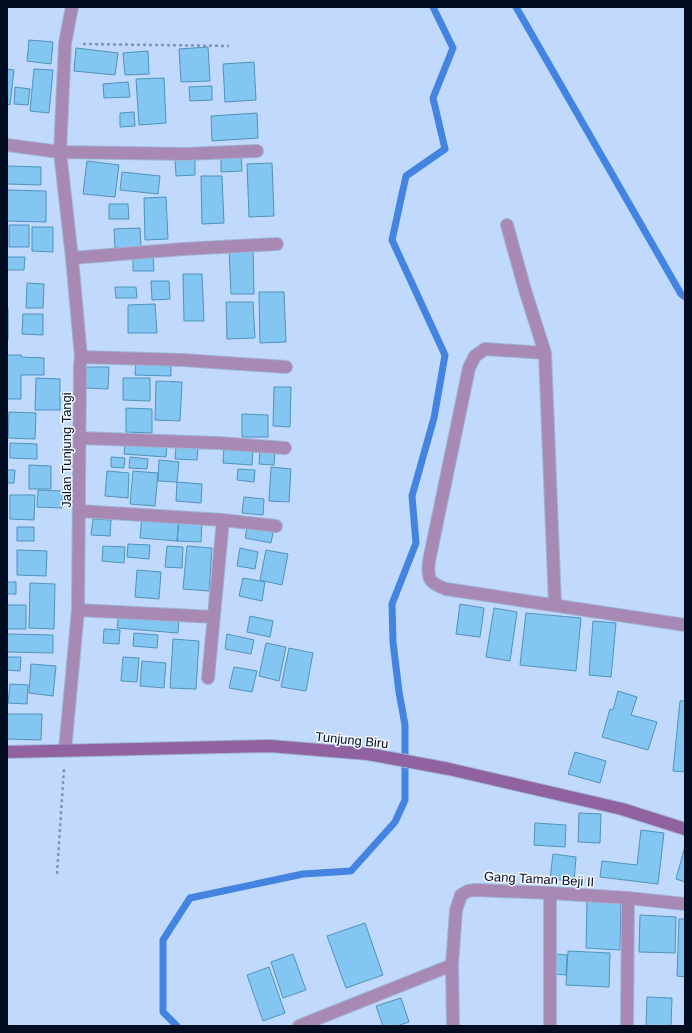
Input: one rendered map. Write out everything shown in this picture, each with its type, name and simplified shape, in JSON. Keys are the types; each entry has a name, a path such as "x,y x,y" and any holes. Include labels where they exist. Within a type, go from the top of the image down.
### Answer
{"street":[{"name":"Jalan Tunjung Tangi","path":"65,750 78,610 81,357 60,152 65,43 72,7"},
{"path":"7,145 60,152 186,154 257,151"},
{"path":"507,225 525,290 545,353 555,605"},
{"path":"72,258 277,244"},
{"path":"545,353 485,350 475,356 469,368 429,561 429,578 436,585 446,589 685,625"},
{"path":"81,357 183,360 286,367"},
{"path":"80,438 218,443 285,448"},
{"path":"79,511 223,520 276,526"},
{"path":"208,678 223,520"},
{"path":"78,610 214,617"},
{"name":"Tunjung Biru","path":"7,752 270,746 368,754 431,765 622,809 685,829"},
{"name":"Gang Taman Beji II","path":"453,1026 452,965 456,910 461,895 468,891 550,893 628,898 685,904"},
{"path":"550,893 550,1026"},
{"path":"627,1026 628,898"},
{"path":"299,1026 452,965"}],"path":[{"path":"65,43 229,46"},
{"path":"56,874 65,750"}],"building":[{"path":"29,40 53,42 51,64 27,61"},
{"path":"208,47 210,81 181,82 179,49"},
{"path":"76,48 118,53 115,75 74,71"},
{"path":"148,51 149,74 125,75 123,53"},
{"path":"254,62 256,100 225,102 223,64"},
{"path":"7,69 14,70 10,105 7,104"},
{"path":"34,69 53,70 49,113 30,111"},
{"path":"164,78 166,123 139,125 136,79"},
{"path":"128,82 130,97 104,98 103,84"},
{"path":"212,86 212,100 190,101 189,87"},
{"path":"15,87 30,89 28,105 14,104"},
{"path":"134,112 135,126 120,127 120,113"},
{"path":"257,113 258,138 212,141 211,116"},
{"path":"241,153 242,171 221,172 221,154"},
{"path":"175,158 195,158 195,175 176,176"},
{"path":"87,161 119,165 115,197 83,194"},
{"path":"272,163 274,216 249,217 247,164"},
{"path":"7,166 41,167 41,185 7,184"},
{"path":"122,172 160,176 158,194 120,190"},
{"path":"201,176 222,176 224,223 202,224"},
{"path":"7,190 46,191 46,222 7,221"},
{"path":"166,197 168,239 145,240 144,198"},
{"path":"109,204 128,204 129,219 109,219"},
{"path":"9,225 29,225 29,247 9,247"},
{"path":"32,227 53,227 53,252 32,251"},
{"path":"140,228 141,247 115,248 114,229"},
{"path":"253,248 254,294 231,294 229,249"},
{"path":"7,257 25,257 24,270 7,270"},
{"path":"153,257 154,271 133,271 133,258"},
{"path":"183,274 202,274 204,321 184,321"},
{"path":"151,281 169,281 170,299 152,300"},
{"path":"27,283 44,284 43,308 26,308"},
{"path":"115,287 136,287 137,298 116,298"},
{"path":"259,292 284,292 286,342 260,343"},
{"path":"226,302 253,302 255,338 227,339"},
{"path":"155,304 157,333 128,333 128,305"},
{"path":"8,308 8,340 7,340"},
{"path":"23,314 43,314 43,335 22,334"},
{"path":"7,355 44,358 44,375 21,375 21,399 7,399"},
{"path":"136,359 171,361 171,376 135,375"},
{"path":"86,367 109,367 108,389 86,388"},
{"path":"36,378 60,379 60,410 35,410"},
{"path":"123,378 150,378 150,401 123,400"},
{"path":"156,381 182,382 180,421 155,420"},
{"path":"274,387 291,387 290,427 273,426"},
{"path":"126,408 152,409 152,433 126,432"},
{"path":"9,412 36,413 35,439 8,438"},
{"path":"242,414 268,415 268,437 242,437"},
{"path":"125,441 167,444 166,457 124,454"},
{"path":"10,443 37,444 37,459 10,458"},
{"path":"176,446 198,448 197,460 175,459"},
{"path":"224,447 253,449 252,465 223,463"},
{"path":"260,447 275,448 274,465 259,464"},
{"path":"111,457 125,458 124,468 111,467"},
{"path":"130,457 148,459 147,469 129,468"},
{"path":"159,460 179,462 177,482 158,481"},
{"path":"29,465 51,466 51,489 29,489"},
{"path":"271,467 291,469 289,502 269,501"},
{"path":"238,469 255,470 254,482 237,480"},
{"path":"7,470 15,470 14,483 7,483"},
{"path":"107,471 129,473 128,498 105,496"},
{"path":"133,471 158,473 155,506 130,504"},
{"path":"177,482 202,484 201,503 176,501"},
{"path":"38,490 63,491 62,508 37,507"},
{"path":"10,495 35,495 34,520 10,519"},
{"path":"244,497 264,499 263,515 242,513"},
{"path":"142,516 179,518 177,541 140,538"},
{"path":"179,518 202,520 201,542 177,541"},
{"path":"93,519 111,520 110,536 91,535"},
{"path":"248,523 274,528 271,543 245,538"},
{"path":"17,527 34,527 34,541 17,541"},
{"path":"128,544 150,545 149,559 127,557"},
{"path":"103,546 125,547 124,563 102,561"},
{"path":"167,546 183,547 182,568 165,567"},
{"path":"187,546 212,548 209,591 183,589"},
{"path":"240,548 258,552 255,569 237,566"},
{"path":"17,550 47,551 46,576 17,575"},
{"path":"266,550 288,554 282,585 260,580"},
{"path":"137,570 161,572 159,599 135,597"},
{"path":"243,578 265,582 262,601 239,596"},
{"path":"7,582 16,582 16,594 7,594"},
{"path":"30,583 55,584 54,629 29,628"},
{"path":"460,604 484,608 480,637 456,634"},
{"path":"7,605 26,605 26,629 7,629"},
{"path":"494,608 517,612 510,661 486,657"},
{"path":"119,613 179,617 178,633 117,628"},
{"path":"526,613 581,618 576,671 520,665"},
{"path":"250,616 273,621 270,637 247,632"},
{"path":"593,621 616,623 611,677 589,675"},
{"path":"104,629 120,630 119,644 103,643"},
{"path":"134,633 158,635 157,648 133,646"},
{"path":"7,634 53,635 53,653 7,652"},
{"path":"227,634 254,640 251,654 225,649"},
{"path":"173,639 199,641 196,689 170,688"},
{"path":"266,643 286,647 279,681 259,676"},
{"path":"289,648 313,653 306,691 281,687"},
{"path":"7,657 21,657 20,671 7,670"},
{"path":"123,657 139,658 137,682 121,681"},
{"path":"142,661 166,663 164,688 140,686"},
{"path":"31,664 56,666 53,696 29,693"},
{"path":"234,667 257,671 252,692 229,688"},
{"path":"10,684 28,685 27,704 8,703"},
{"path":"618,691 637,697 631,715 657,722 648,750 602,737 610,709 613,710"},
{"path":"680,701 685,701 685,772 673,771"},
{"path":"7,714 42,714 41,740 7,739"},
{"path":"575,752 606,761 600,783 568,774"},
{"path":"579,813 601,814 600,843 578,842"},
{"path":"535,823 566,825 565,847 534,845"},
{"path":"641,830 664,833 658,884 600,877 602,861 637,865"},
{"path":"685,846 685,882 676,879"},
{"path":"553,854 576,857 574,881 550,879"},
{"path":"587,900 621,901 620,950 586,948"},
{"path":"640,915 676,917 675,953 639,952"},
{"path":"679,919 685,919 685,977 677,976"},
{"path":"365,923 383,975 346,988 327,936"},
{"path":"568,951 610,953 609,987 566,985"},
{"path":"293,954 306,990 283,998 271,962"},
{"path":"554,954 567,955 566,975 553,974"},
{"path":"269,967 285,1013 263,1021 247,975"},
{"path":"647,997 672,998 671,1026 646,1026"},
{"path":"401,998 409,1022 397,1026 383,1026 376,1006"}],"waterway":[{"path":"177,1026 163,1012 163,940 190,898 303,874 351,871 395,822 405,800 405,725 399,692 393,642 392,604 416,543 412,496 434,418 445,355 392,240 406,176 445,149 433,98 453,48 433,7"},
{"path":"516,7 681,294 685,297"}]}
